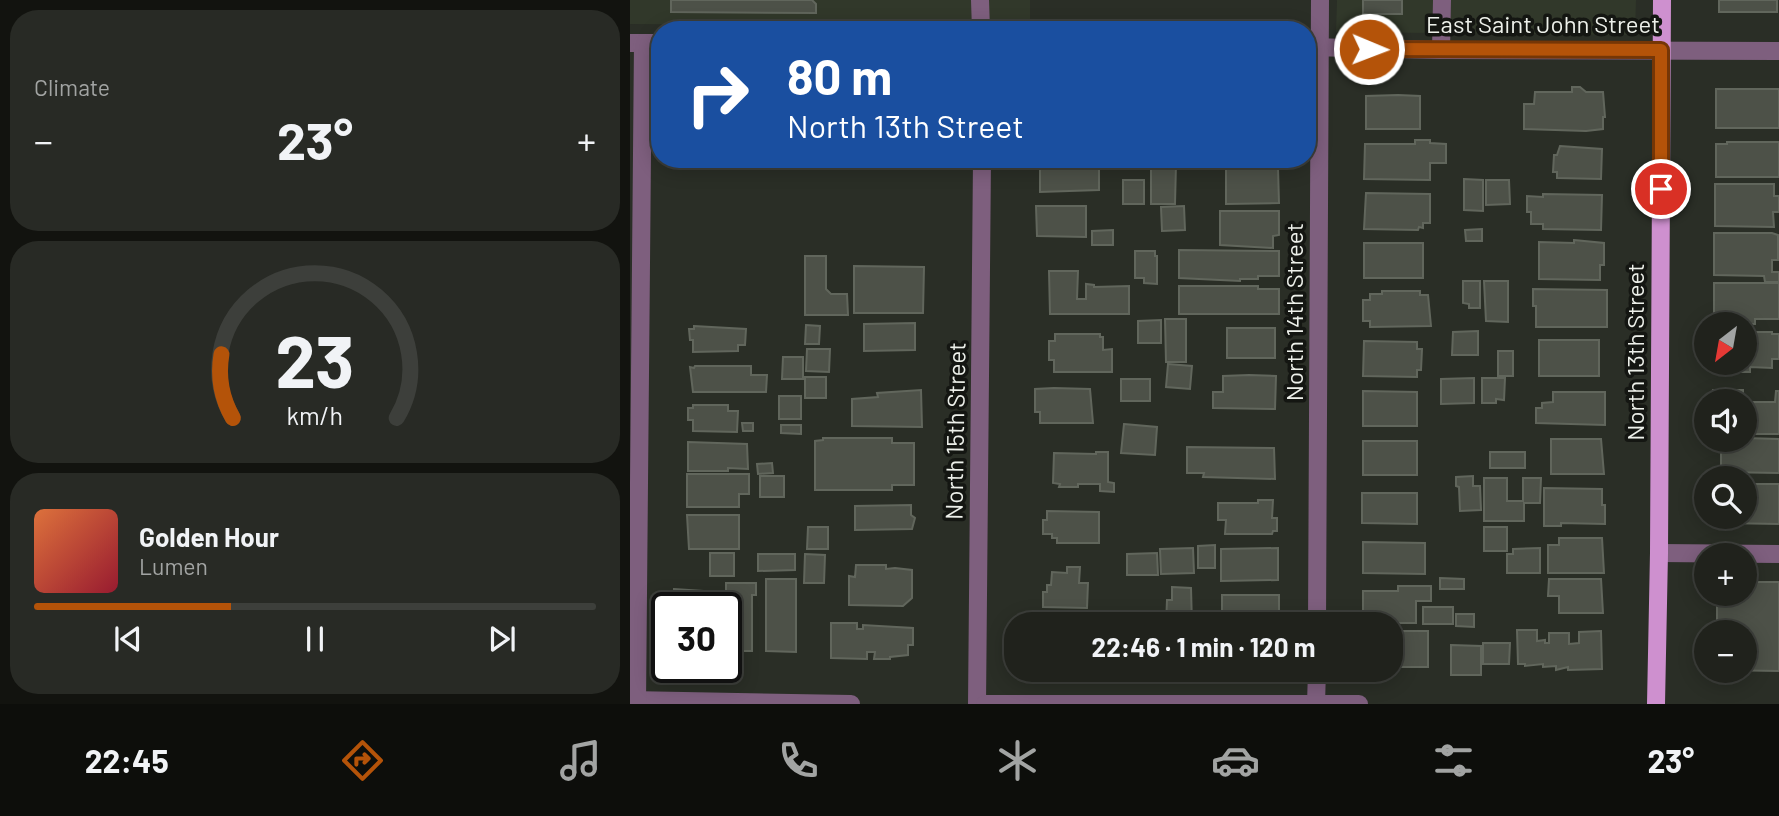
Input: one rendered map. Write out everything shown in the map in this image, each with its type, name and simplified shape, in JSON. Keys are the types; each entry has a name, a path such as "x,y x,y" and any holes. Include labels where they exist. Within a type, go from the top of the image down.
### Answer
{"main road":[{"name":"North 13th Street","path":"1656,704 1662,0"}],"street":[{"path":"980,0 981,21"},
{"name":"North 14th Street","path":"1316,31 1320,0"},
{"path":"1441,50 1442,0"},
{"path":"644,43 635,702 851,704"},
{"name":"East Saint John Street","path":"1316,46 1441,50 1779,51"},
{"name":"North 15th Street","path":"977,704 982,168"},
{"name":"North 14th Street","path":"1315,168 1317,612"},
{"path":"1659,552 1779,554"},
{"path":"1316,704 1317,682"},
{"path":"985,704 1359,704"}],"shaded area":[{"path":"630,0 1030,0 1030,21 651,21 651,24 630,24"},
{"path":"1337,0 1636,0 1635,35 1336,32"}],"building":[{"path":"671,0 812,0 816,4 816,13 671,12"},
{"path":"1363,0 1402,0 1402,14 1363,14"},
{"path":"1719,0 1777,0 1777,12 1719,12"},
{"path":"1572,87 1580,87 1586,92 1603,92 1603,129 1524,129 1524,104 1534,104 1535,92 1572,92"},
{"path":"1716,89 1779,89 1779,128 1716,128"},
{"path":"1366,96 1420,96 1420,129 1366,129"},
{"path":"1415,140 1446,144 1446,163 1430,163 1430,180 1364,179 1365,144 1415,144"},
{"path":"1779,142 1779,177 1716,177 1716,144"},
{"path":"1560,146 1602,149 1601,179 1557,178 1557,172 1553,172 1554,155 1557,155"},
{"path":"1040,168 1099,169 1099,190 1040,192"},
{"path":"1151,168 1176,168 1175,204 1151,204"},
{"path":"1226,168 1278,168 1279,203 1226,204"},
{"path":"1464,179 1483,180 1483,211 1464,210"},
{"path":"1123,180 1144,180 1144,204 1123,204"},
{"path":"1486,180 1509,180 1510,204 1486,205"},
{"path":"1715,184 1774,184 1774,196 1779,196 1779,212 1773,212 1774,227 1715,226"},
{"path":"1366,193 1430,194 1430,223 1423,223 1423,228 1419,227 1418,230 1364,229"},
{"path":"1543,194 1602,195 1601,230 1543,229 1543,224 1531,224 1531,212 1527,212 1527,196 1543,197"},
{"path":"1036,206 1086,206 1086,237 1037,236"},
{"path":"1184,206 1185,230 1162,231 1161,207"},
{"path":"1220,211 1279,211 1279,235 1273,236 1273,248 1220,245"},
{"path":"1482,229 1482,241 1466,241 1465,230"},
{"path":"1113,230 1113,245 1092,245 1092,231"},
{"path":"1714,233 1778,235 1778,260 1772,260 1772,272 1779,272 1779,282 1765,282 1764,276 1714,275"},
{"path":"1574,240 1604,243 1604,265 1600,265 1600,280 1539,279 1539,242 1574,243"},
{"path":"1364,243 1423,243 1423,278 1364,278"},
{"path":"1179,250 1279,251 1279,276 1258,276 1258,279 1240,281 1179,278"},
{"path":"1135,251 1155,251 1157,284 1144,283 1144,278 1135,278"},
{"path":"805,256 826,256 826,289 831,294 847,294 848,315 805,315"},
{"path":"854,266 924,267 923,313 854,313"},
{"path":"1049,271 1078,271 1077,299 1086,299 1086,284 1094,287 1129,286 1129,314 1050,314"},
{"path":"1463,281 1480,281 1480,308 1469,308 1469,304 1463,303"},
{"path":"1484,281 1508,281 1508,322 1486,321"},
{"path":"1714,283 1779,283 1779,319 1757,319 1757,312 1714,312"},
{"path":"1179,286 1258,286 1258,289 1279,289 1279,314 1179,314"},
{"path":"1533,289 1607,290 1607,327 1536,327"},
{"path":"1382,291 1420,291 1420,295 1428,295 1431,326 1370,327 1370,321 1363,321 1363,300 1370,300 1370,294 1382,294"},
{"path":"1165,319 1186,319 1186,362 1166,362"},
{"path":"1161,320 1161,343 1138,343 1138,321"},
{"path":"915,323 915,350 864,351 864,324"},
{"path":"806,325 820,326 819,344 805,344"},
{"path":"694,326 746,329 745,345 738,345 738,351 693,352 689,329 694,329"},
{"path":"1227,328 1275,328 1275,358 1227,358"},
{"path":"1478,331 1478,355 1452,355 1453,332"},
{"path":"1757,332 1779,334 1779,359 1772,359 1772,368 1757,367"},
{"path":"1055,334 1100,334 1100,337 1103,337 1103,350 1112,349 1112,372 1054,372 1054,360 1049,360 1049,341 1055,341"},
{"path":"1539,340 1599,340 1599,376 1539,376"},
{"path":"1364,341 1417,342 1417,349 1422,349 1421,370 1417,370 1417,377 1363,376"},
{"path":"807,349 830,349 829,372 806,371"},
{"path":"1498,351 1513,351 1513,376 1498,376"},
{"path":"783,357 803,357 803,379 782,379"},
{"path":"1168,364 1192,366 1190,389 1166,387"},
{"path":"751,366 751,375 767,375 766,392 693,392 690,367"},
{"path":"1223,376 1276,376 1275,409 1213,408 1213,392 1223,392"},
{"path":"805,377 826,377 826,398 805,398"},
{"path":"1474,378 1474,403 1441,404 1441,379"},
{"path":"1482,378 1505,378 1504,400 1482,403"},
{"path":"1121,379 1150,379 1150,401 1121,401"},
{"path":"1035,389 1090,389 1093,423 1040,423 1040,412 1035,412"},
{"path":"921,390 922,427 852,426 852,399 878,397 877,393"},
{"path":"1363,391 1417,392 1417,426 1363,426"},
{"path":"1776,391 1779,391 1779,434 1757,434 1757,402 1775,402"},
{"path":"1553,392 1605,392 1605,425 1536,423 1536,408 1542,408 1542,403 1553,402"},
{"path":"779,396 801,396 801,419 779,419"},
{"path":"693,405 728,405 728,411 738,411 737,432 693,431 693,420 688,420 688,408 693,408"},
{"path":"742,423 753,423 753,431 743,431"},
{"path":"1124,424 1157,427 1155,455 1121,453"},
{"path":"781,425 801,425 801,434 781,433"},
{"path":"823,438 892,438 892,443 914,443 914,485 892,485 892,490 815,490 815,441"},
{"path":"1757,438 1779,439 1779,473 1757,473 1757,466 1721,466 1721,452 1757,452"},
{"path":"1551,439 1601,439 1604,474 1551,474"},
{"path":"1363,441 1417,441 1417,475 1363,475"},
{"path":"688,442 747,444 748,469 688,471"},
{"path":"1187,447 1274,448 1275,479 1203,477 1204,473 1187,473"},
{"path":"1108,452 1108,482 1114,483 1114,492 1100,491 1100,484 1059,487 1060,484 1053,483 1054,453"},
{"path":"1490,452 1525,452 1525,468 1490,468"},
{"path":"772,463 773,473 758,474 757,464"},
{"path":"687,474 749,474 749,494 739,494 739,507 687,507"},
{"path":"760,476 784,476 784,497 760,497"},
{"path":"1473,476 1473,486 1480,486 1481,510 1460,511 1456,477"},
{"path":"1484,478 1507,478 1507,501 1523,501 1523,478 1541,478 1540,503 1524,503 1524,521 1484,521"},
{"path":"1757,484 1779,484 1779,524 1757,524"},
{"path":"1544,488 1602,489 1605,524 1561,523 1561,526 1544,526"},
{"path":"1362,493 1417,493 1417,524 1362,523"},
{"path":"1258,500 1273,500 1272,518 1277,518 1277,531 1272,534 1225,534 1226,520 1218,520 1218,503 1258,503"},
{"path":"911,505 911,515 915,518 912,529 855,530 855,506"},
{"path":"1047,511 1099,512 1099,543 1057,543 1057,538 1052,538 1052,534 1043,534 1043,520 1047,520"},
{"path":"687,515 739,515 739,549 689,549"},
{"path":"808,527 828,527 828,549 807,549"},
{"path":"1484,527 1507,527 1507,551 1484,551"},
{"path":"1559,538 1602,538 1604,573 1548,573 1548,545 1559,545"},
{"path":"1363,542 1425,543 1425,574 1363,573"},
{"path":"1215,545 1215,568 1198,568 1198,546"},
{"path":"1193,548 1194,573 1161,574 1160,549"},
{"path":"1278,548 1278,580 1221,581 1221,549"},
{"path":"1540,548 1540,573 1507,573 1507,554 1513,554 1513,549"},
{"path":"710,553 734,553 734,576 710,576"},
{"path":"1157,553 1158,575 1127,575 1127,554"},
{"path":"758,554 795,554 795,570 758,571"},
{"path":"805,554 825,555 824,583 804,583"},
{"path":"856,565 886,565 886,569 912,570 912,598 903,606 849,605 849,576 855,577"},
{"path":"1067,567 1080,567 1079,583 1088,583 1087,608 1043,607 1043,592 1047,592 1047,585 1051,585 1052,572 1067,573"},
{"path":"1440,578 1464,579 1464,589 1440,589"},
{"path":"766,579 796,579 796,652 766,651"},
{"path":"1549,579 1601,579 1603,613 1559,613 1559,596 1548,596"},
{"path":"1757,582 1779,582 1779,671 1757,671 1757,620 1717,620 1717,606 1757,606"},
{"path":"726,583 756,583 756,595 752,595 752,651 742,651 742,592 726,592"},
{"path":"1398,586 1431,586 1431,601 1416,601 1416,623 1403,623 1403,612 1363,612 1363,591 1398,591"},
{"path":"1172,587 1191,588 1192,612 1167,612 1167,600 1172,600"},
{"path":"674,589 703,591 703,592 674,592"},
{"path":"1222,595 1279,595 1279,612 1222,612"},
{"path":"1423,607 1453,607 1453,624 1423,624"},
{"path":"1456,614 1474,614 1474,627 1456,626"},
{"path":"831,623 857,623 857,629 863,629 863,625 913,628 913,645 908,645 908,655 890,659 874,659 875,652 867,652 867,659 831,658"},
{"path":"1517,630 1537,630 1537,641 1545,640 1545,643 1549,643 1549,633 1569,633 1569,644 1579,643 1579,632 1601,631 1602,669 1568,670 1568,667 1556,670 1556,666 1518,664"},
{"path":"1403,631 1428,631 1428,667 1403,667"},
{"path":"1483,643 1510,643 1509,664 1483,664"},
{"path":"1451,645 1481,646 1481,675 1451,675"}],"route":[{"path":"1369,49 1661,50 1661,189"}]}
